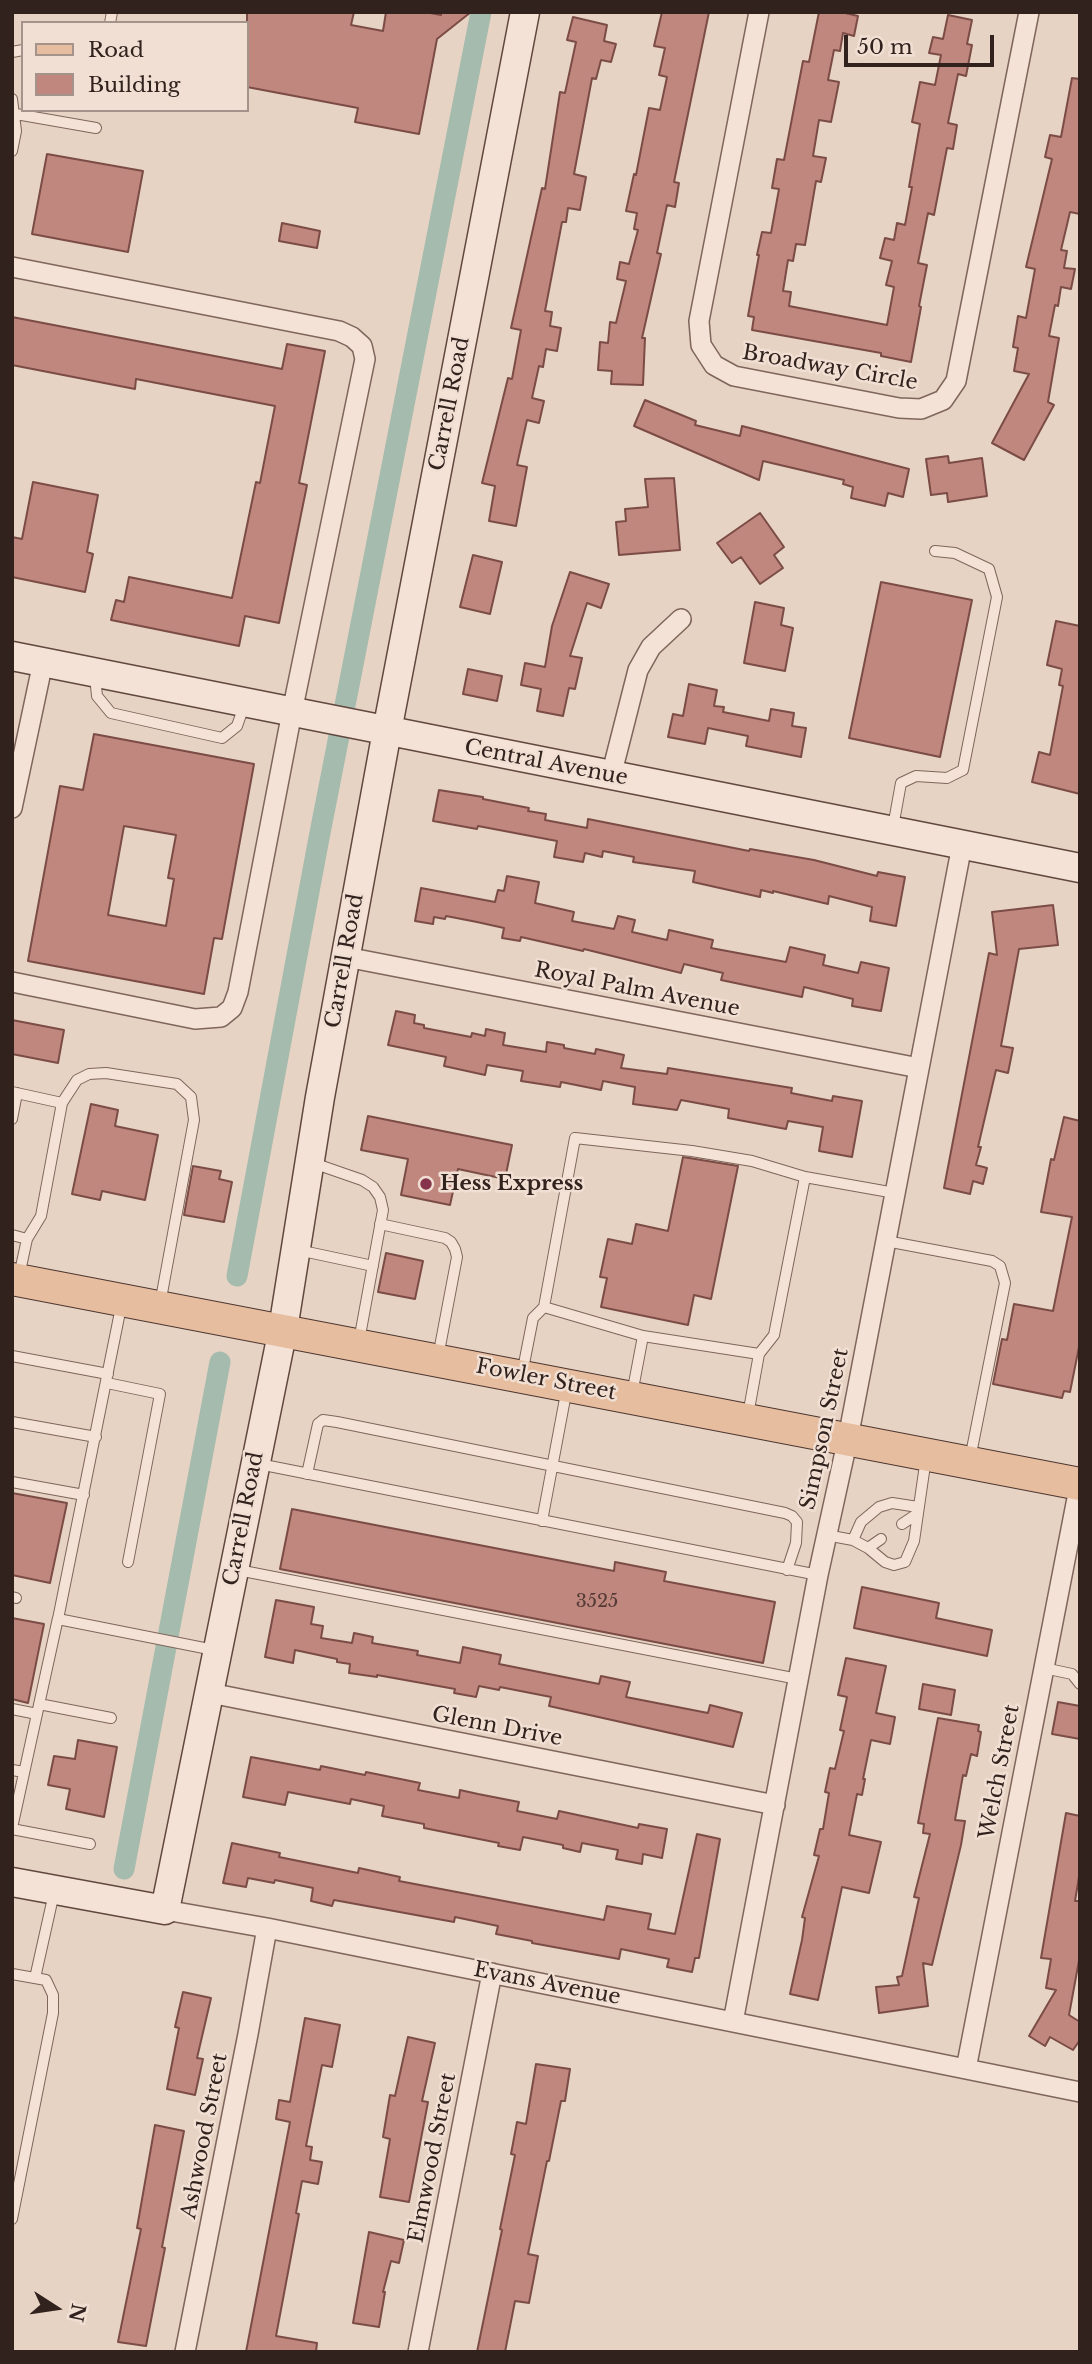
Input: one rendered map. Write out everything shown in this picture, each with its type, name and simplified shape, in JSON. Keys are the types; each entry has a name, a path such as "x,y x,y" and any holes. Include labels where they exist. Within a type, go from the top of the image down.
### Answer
{"main road":[{"name":"Fowler Street","path":"15,1279 1080,1484"}],"street":[{"name":"Carrell Road","path":"165,1910 283,1329 309,1162 346,957 378,729 525,12"},
{"name":"Broadway Circle","path":"759,12 699,321 701,345 713,365 734,376 899,408 922,409 943,400 957,381 1029,12"},
{"path":"12,267 339,331 362,346 365,359 304,714 232,1008 212,1019 195,1019 12,982"},
{"path":"611,776 638,670 651,647 681,620"},
{"name":"Central Avenue","path":"12,656 1080,868"},
{"path":"12,808 43,662"},
{"name":"Simpson Street","path":"733,2022 962,845"},
{"name":"Royal Palm Avenue","path":"346,957 919,1068"},
{"name":"Welch Street","path":"966,2069 1044,1668 1072,1561 1080,1484"},
{"name":"Glenn Drive","path":"210,1693 775,1805"},
{"name":"Evans Avenue","path":"12,1882 267,1928 1080,2092"},
{"name":"Ashwood Street","path":"185,2352 267,1928"},
{"name":"Elmwood Street","path":"418,2352 492,1973"}],"lane":[{"path":"12,150 16,131 13,104"},
{"path":"41,112 96,128"},
{"path":"892,831 901,783 916,776 947,778 964,770 997,597 989,569 955,553 935,551"},
{"path":"94,672 97,696 111,713 222,738 237,726 245,702"},
{"path":"15,1279 27,1239 41,1216 62,1103 77,1080 89,1074 106,1073 177,1084 191,1097 194,1120 160,1306"},
{"path":"12,1119 14,1093 62,1103"},
{"path":"521,1375 533,1318 544,1307 575,1138 692,1151 752,1161 806,1177 895,1193"},
{"path":"309,1162 362,1180 373,1187 380,1197 383,1210 358,1344"},
{"path":"747,1418 759,1354 774,1335 806,1177"},
{"path":"380,1224 445,1238 455,1249 457,1257 438,1359"},
{"path":"12,1235 27,1239"},
{"path":"886,1241 992,1261 1000,1266 1005,1283 969,1462"},
{"path":"296,1249 373,1266"},
{"path":"90,1844 12,1828 96,1437 122,1299"},
{"path":"544,1307 643,1336 759,1354"},
{"path":"631,1396 643,1336"},
{"path":"12,1356 160,1394 128,1562"},
{"path":"542,1521 568,1384"},
{"path":"307,1474 315,1432 323,1420 792,1516 797,1522 797,1532 788,1570"},
{"path":"12,1422 96,1437"},
{"path":"826,1535 853,1540 894,1566 905,1562 914,1541 926,1454"},
{"path":"255,1463 818,1575"},
{"path":"12,1482 84,1494"},
{"path":"853,1540 861,1522 878,1507 892,1503 917,1510"},
{"path":"902,1524 917,1510"},
{"path":"868,1548 881,1539"},
{"path":"234,1569 798,1679"},
{"path":"58,1618 156,1640 218,1650"},
{"path":"1044,1668 1072,1674 1080,1684"},
{"path":"12,1709 38,1709 111,1718"},
{"path":"12,1770 24,1772"},
{"path":"35,1978 54,1890"},
{"path":"12,1974 46,1980 52,1995 54,2013 12,2219"}],"building":[{"path":"247,12 354,12 351,25 383,31 386,12 425,12 441,15 441,12 471,12 437,39 419,134 355,122 358,108 248,87"},
{"path":"662,12 709,12 674,182 679,183 675,207 667,205 657,253 661,254 642,338 645,338 643,385 611,384 612,371 598,370 600,342 608,343 610,322 616,323 626,281 617,279 620,262 629,264 638,230 634,229 637,213 626,211 649,108 660,110 667,77 659,75 665,48 654,46"},
{"path":"819,12 841,12 858,16 854,36 843,33 840,51 834,50 828,80 839,82 831,122 819,120 813,156 826,158 821,182 816,181 805,245 796,244 793,261 788,260 783,291 791,292 789,306 887,325 894,287 886,285 892,261 880,258 885,238 894,240 897,223 905,225 920,124 912,122 920,82 935,85 941,55 929,53 933,37 943,39 948,15 972,20 967,44 972,45 966,76 958,74 948,123 957,125 953,149 947,148 934,215 928,213 918,263 927,265 911,362 881,356 881,353 752,330 754,317 748,316 762,232 771,233 779,189 772,188 777,159 784,160 803,61 809,62"},
{"path":"573,17 607,25 604,41 616,44 611,62 601,60 596,79 592,78 574,174 586,177 580,210 568,208 566,222 562,222 545,311 552,312 550,326 561,328 557,351 546,349 543,367 539,366 532,398 544,401 539,423 527,420 517,465 527,467 516,526 489,521 495,486 482,483 508,378 512,379 521,330 511,328 542,188 545,189 560,92 565,93 576,42 567,40"},
{"path":"1072,78 1080,79 1080,214 1070,212 1061,250 1067,251 1064,268 1075,269 1071,289 1061,287 1049,336 1059,338 1048,402 1054,405 1024,460 992,443 1029,374 1014,371 1018,348 1013,347 1018,316 1026,318 1035,269 1026,267 1052,159 1045,157 1050,135 1061,137"},
{"path":"47,154 143,171 128,252 32,234"},
{"path":"282,223 320,231 317,248 279,241"},
{"path":"12,317 282,369 287,344 325,351 299,483 307,485 279,623 245,616 239,646 111,620 116,600 124,602 129,577 232,598 256,482 260,483 275,406 136,379 135,389 12,365"},
{"path":"645,400 696,421 695,425 740,436 742,426 909,469 903,497 888,493 885,506 851,498 853,487 843,484 844,480 763,461 759,480 634,426"},
{"path":"948,456 949,463 982,458 987,496 948,502 947,493 931,495 926,459"},
{"path":"674,478 680,550 619,555 616,522 626,521 625,509 648,507 645,479"},
{"path":"33,482 98,495 87,552 93,554 85,592 12,577 12,537 22,539"},
{"path":"760,513 784,547 774,555 783,568 760,584 741,557 732,563 717,543"},
{"path":"473,555 502,562 490,614 460,607"},
{"path":"570,572 609,584 601,608 587,603 570,656 582,658 575,689 569,688 563,716 537,711 541,689 521,685 525,663 545,667 552,626"},
{"path":"881,582 972,600 940,757 849,738"},
{"path":"755,602 784,608 781,625 793,628 785,671 744,663"},
{"path":"1056,621 1080,626 1080,794 1032,782 1039,752 1050,755 1063,686 1059,685 1062,669 1047,665"},
{"path":"468,669 502,676 497,701 463,694"},
{"path":"689,684 717,690 714,706 724,707 723,712 769,721 771,709 794,713 792,726 806,728 801,757 746,746 748,736 708,728 705,744 668,737 673,714 683,716"},
{"path":"94,734 254,764 222,939 214,938 204,994 28,961 60,786 83,790","holes":["124,826 176,835 168,878 174,879 166,926 108,915"]},
{"path":"439,790 529,808 528,811 546,814 545,820 587,828 588,819 749,851 750,849 814,860 877,876 878,872 905,877 896,926 870,921 872,907 829,896 828,904 773,891 761,890 760,897 693,882 695,871 633,862 634,857 603,851 602,857 585,853 583,862 554,857 557,841 478,826 477,829 433,821"},
{"path":"507,876 539,882 535,903 574,912 572,921 614,929 618,916 635,920 632,932 667,940 669,930 713,940 711,948 786,962 790,947 825,955 823,965 858,973 861,962 889,968 881,1011 852,1006 853,999 804,987 802,997 721,980 723,973 684,964 681,973 584,949 583,951 521,937 520,941 502,938 504,928 446,916 445,919 434,917 433,924 415,921 421,888 495,902 498,890 504,891"},
{"path":"1053,905 1058,945 1019,949 1001,1046 1013,1048 1008,1073 996,1070 978,1147 981,1147 976,1165 987,1168 983,1184 973,1181 970,1194 944,1188 989,953 997,955 992,912"},
{"path":"396,1011 415,1015 414,1023 424,1025 424,1028 471,1037 472,1033 485,1036 486,1029 505,1033 503,1045 546,1052 547,1042 595,1054 596,1049 624,1055 621,1068 667,1074 668,1068 792,1088 791,1093 832,1101 833,1096 862,1101 852,1157 819,1151 823,1127 788,1121 786,1129 728,1118 729,1109 681,1100 677,1110 633,1104 635,1087 603,1081 601,1090 561,1082 560,1087 521,1081 523,1071 487,1065 485,1075 444,1066 446,1057 388,1045"},
{"path":"12,1020 64,1030 58,1063 12,1054"},
{"path":"91,1104 118,1110 115,1126 158,1135 145,1200 102,1191 100,1200 72,1194"},
{"path":"368,1116 512,1145 505,1179 458,1169 450,1205 401,1195 408,1159 361,1150"},
{"path":"1064,1117 1080,1121 1080,1342 1070,1392 1064,1391 1062,1398 993,1384 1002,1339 1007,1340 1014,1304 1053,1311 1072,1217 1041,1212 1051,1159 1054,1160"},
{"path":"683,1157 738,1166 711,1299 694,1295 688,1325 601,1307 607,1278 600,1277 608,1239 632,1244 636,1224 668,1231"},
{"path":"193,1166 221,1171 219,1179 232,1182 224,1222 184,1215"},
{"path":"386,1253 423,1261 415,1299 378,1292"},
{"path":"12,1493 67,1503 50,1583 12,1575"},
{"path":"292,1509 614,1571 615,1562 666,1572 664,1581 775,1602 763,1663 280,1569"},
{"path":"862,1587 939,1603 936,1618 992,1630 987,1656 854,1628"},
{"path":"276,1600 314,1607 311,1624 323,1626 321,1638 352,1643 354,1633 373,1637 372,1643 418,1651 417,1655 460,1663 463,1647 501,1655 499,1664 599,1684 601,1676 630,1682 626,1697 708,1713 710,1705 742,1713 733,1747 549,1706 551,1697 500,1687 499,1690 479,1686 476,1697 454,1693 455,1689 377,1675 349,1673 350,1664 295,1650 293,1663 265,1657"},
{"path":"12,1618 44,1624 28,1703 12,1699"},
{"path":"846,1658 886,1666 876,1713 895,1717 890,1744 871,1740 862,1795 857,1794 849,1835 881,1842 869,1893 842,1887 818,2000 790,1994 802,1940 805,1918 802,1917 819,1856 814,1855 820,1829 823,1829 829,1793 825,1792 830,1768 835,1769 844,1731 840,1730 847,1697 838,1695"},
{"path":"923,1684 955,1690 951,1715 919,1709"},
{"path":"1058,1702 1080,1706 1080,1739 1052,1734"},
{"path":"938,1718 979,1725 978,1731 981,1732 977,1756 971,1754 966,1776 963,1775 955,1820 965,1821 961,1845 932,1965 923,1963 928,2006 879,2013 876,1987 899,1985 897,1977 902,1976 919,1898 914,1897 930,1834 923,1833 924,1824 918,1823"},
{"path":"78,1740 117,1747 104,1817 66,1809 70,1789 48,1785 54,1756 75,1759"},
{"path":"251,1757 320,1770 321,1766 365,1775 366,1772 420,1783 418,1790 459,1798 460,1790 519,1802 517,1811 557,1819 559,1811 638,1828 639,1824 667,1829 662,1858 643,1854 642,1864 616,1859 618,1850 582,1843 580,1852 563,1848 563,1845 523,1837 520,1850 498,1846 499,1843 424,1828 424,1824 382,1816 384,1806 351,1799 350,1804 288,1792 285,1805 243,1797"},
{"path":"1066,1813 1080,1816 1080,1871 1075,1901 1080,1901 1080,1955 1069,2015 1080,2022 1080,2040 1073,2050 1050,2037 1045,2046 1029,2036 1056,1990 1046,1988 1051,1959 1041,1958"},
{"path":"697,1834 720,1839 699,1958 695,1958 692,1972 667,1967 669,1959 621,1949 619,1959 532,1943 496,1934 498,1926 455,1917 454,1922 334,1900 332,1906 311,1901 313,1888 275,1880 274,1883 248,1878 246,1887 223,1883 232,1843 280,1853 279,1857 358,1873 359,1868 400,1877 399,1881 604,1920 607,1906 651,1914 648,1929 675,1934"},
{"path":"183,1992 211,1998 197,2058 203,2059 195,2095 167,2089 179,2028 175,2027"},
{"path":"305,2018 340,2025 332,2067 322,2065 306,2146 312,2147 310,2160 322,2162 318,2184 302,2181 296,2213 299,2214 276,2336 317,2343 316,2352 246,2352 290,2122 276,2119 279,2100 290,2102"},
{"path":"408,2037 435,2043 422,2101 428,2102 409,2202 380,2197 390,2139 383,2137 390,2095 395,2096"},
{"path":"536,2064 570,2069 565,2101 561,2101 528,2254 538,2256 529,2303 515,2301 505,2352 477,2352 502,2230 500,2229 515,2155 511,2154 517,2122 526,2124"},
{"path":"155,2125 184,2131 146,2346 118,2342 141,2229 137,2228"},
{"path":"369,2232 404,2240 399,2263 391,2261 383,2292 379,2327 353,2323"}],"waterway":[{"path":"237,1276 319,838 481,12"},
{"path":"124,1869 220,1362"}],"place":[{"name":"Hess Express","path":"426,1184"}]}
